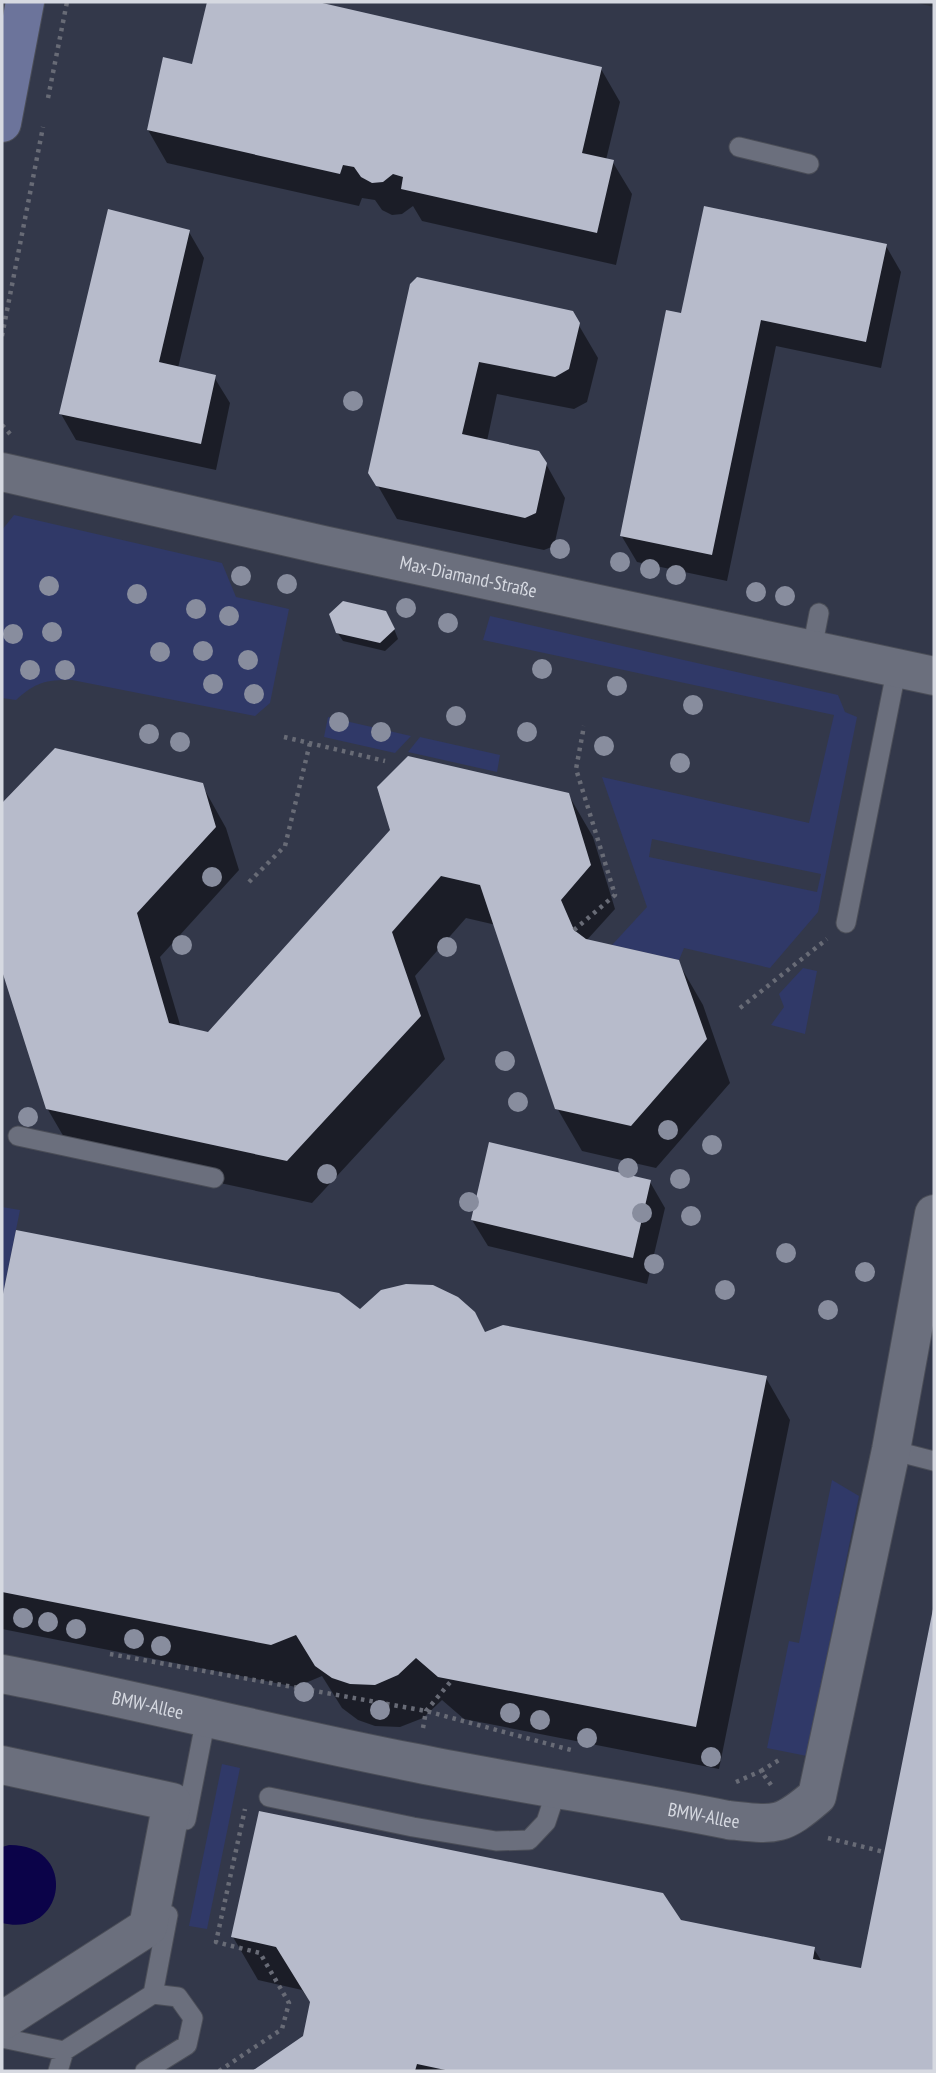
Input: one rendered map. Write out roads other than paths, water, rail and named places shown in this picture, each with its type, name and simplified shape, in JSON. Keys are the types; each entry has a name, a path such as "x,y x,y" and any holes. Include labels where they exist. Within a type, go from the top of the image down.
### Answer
{"street":[{"path":"2,123 25,2"},
{"name":"Max-Diamand-Straße","path":"2,471 323,545 816,631 897,667 934,676"},
{"name":"BMW-Allee","path":"2,1674 102,1693 416,1763 728,1820 771,1825 794,1816 817,1796 891,1450 934,1214"},
{"path":"2,1765 172,1802 148,1927 2,2021"}],"lane":[{"path":"739,147 809,164"},
{"path":"846,923 897,667"},
{"path":"18,1136 214,1178"},
{"path":"891,1450 934,1461"},
{"path":"153,1994 206,1718"},
{"path":"269,1797 496,1841 528,1840 546,1822 557,1789"},
{"path":"58,2071 64,2051 153,1994 178,1997 193,2018 187,2045 145,2071"},
{"path":"2,2038 64,2051"}]}
